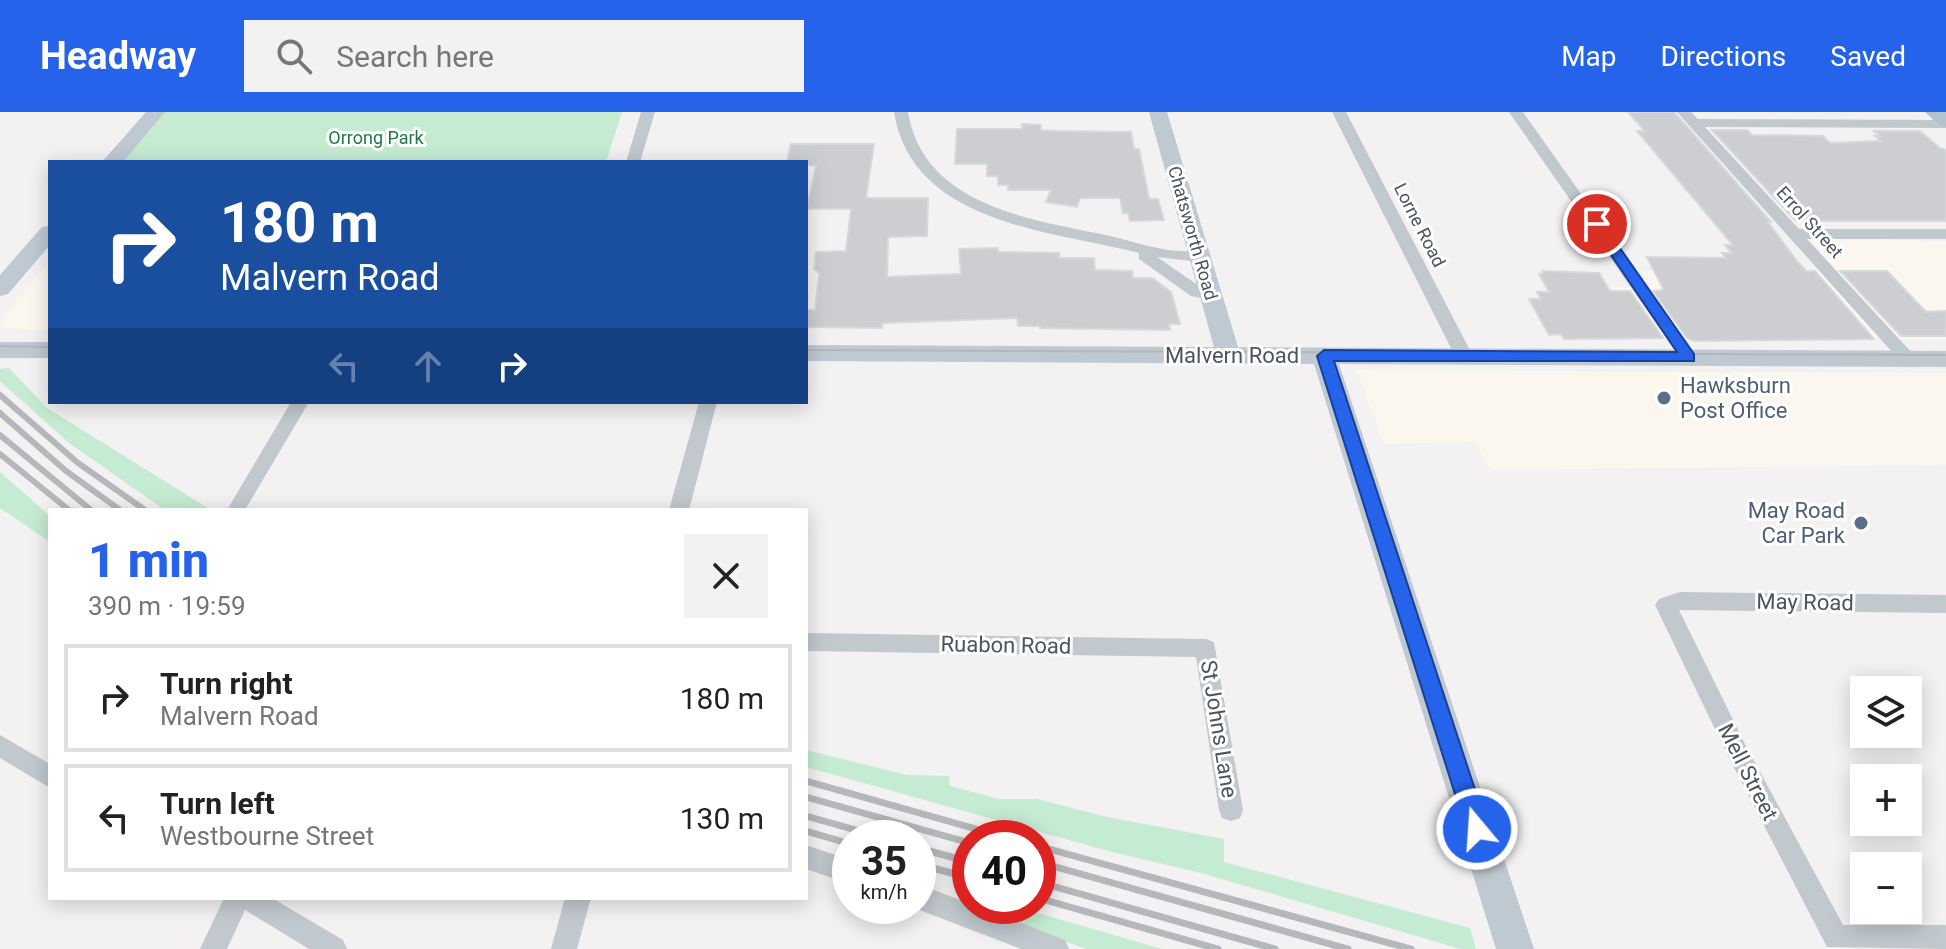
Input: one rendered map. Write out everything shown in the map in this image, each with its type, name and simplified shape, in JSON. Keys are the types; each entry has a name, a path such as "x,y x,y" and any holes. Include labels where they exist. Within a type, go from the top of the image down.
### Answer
{"main road":[{"path":"114,160 156,112"},
{"name":"Chatsworth Road","path":"1158,112 1228,355"},
{"path":"1935,112 1946,122"},
{"path":"0,289 48,237"},
{"path":"0,350 48,350"},
{"name":"Malvern Road","path":"808,353 1946,359"},
{"path":"1324,356 1515,949"}],"street":[{"path":"634,160 648,112"},
{"path":"901,112 903,136 914,155 961,195 1017,221 1101,238 1139,251 1171,257 1200,257"},
{"name":"Lorne Road","path":"1339,112 1464,356"},
{"path":"1516,112 1688,357"},
{"path":"1688,117 1946,122"},
{"name":"Errol Street","path":"1688,117 1907,358"},
{"path":"1793,234 1946,234"},
{"path":"1139,251 1197,292 1211,295"},
{"path":"237,508 299,404"},
{"path":"680,508 707,404"},
{"name":"May Road","path":"1666,605 1680,601 1946,604"},
{"name":"Mell Street","path":"1666,605 1737,751 1836,938 1946,938"},
{"name":"Ruabon Road","path":"808,642 1206,648"},
{"name":"St Johns Lane","path":"1206,648 1231,810"},
{"path":"0,745 48,776"},
{"path":"808,858 832,866"},
{"path":"213,949 236,900"},
{"path":"251,900 334,949"},
{"path":"564,949 577,900"},
{"path":"936,904 1043,947"}],"shaded area":[{"path":"1808,238 1946,241 1946,339 1585,339 1552,287 1651,286 1642,271 1835,269"},
{"path":"48,263 48,331 5,328 3,316"},
{"path":"1356,370 1946,373 1946,465 1491,470 1473,442 1384,444"}],"green space":[{"name":"Orrong Park","path":"159,112 622,112 607,160 118,160"},
{"path":"9,368 47,408 208,508 162,508 69,443 0,381 0,369"},
{"path":"0,472 48,514 48,541 0,508"},
{"path":"808,750 907,775 949,776 950,786 999,799 1037,799 1107,817 1224,839 1224,862 1470,928 1476,949 1461,949 1201,873 1056,836 1056,820 997,820 808,768"},
{"path":"1056,918 1162,949 1086,949 1019,924 1056,924"}],"building":[{"path":"1628,112 1674,112 1771,222 1768,222 1796,260 1806,271 1815,271 1874,339 1694,341 1687,338 1653,291 1664,290 1647,257 1726,258 1722,253 1732,253 1725,245 1733,245 1637,131 1645,131"},
{"path":"1022,124 1041,125 1041,130 1131,132 1134,149 1139,149 1149,199 1158,199 1164,220 1130,221 1128,213 1123,213 1120,198 1080,198 1077,207 1046,202 1051,190 1008,190 1008,185 998,185 998,176 987,176 987,164 955,164 957,129 1022,129"},
{"path":"1712,130 1747,130 1752,135 1823,136 1830,143 1881,141 1874,131 1920,131 1946,150 1946,221 1796,221"},
{"path":"791,144 874,144 866,198 928,198 927,236 888,237 887,277 961,274 959,249 998,248 998,252 1059,253 1059,258 1094,258 1095,270 1132,271 1133,278 1152,278 1171,292 1180,324 1169,324 1170,330 1040,328 1018,326 1017,318 882,323 882,328 808,327 808,310 815,310 819,273 814,269 816,252 846,251 851,209 808,209 816,166 808,165 808,160 787,160"},
{"path":"1542,271 1599,273 1610,291 1630,291 1663,338 1564,339 1561,334 1549,335 1529,299 1541,299 1537,292 1549,292 1539,274 1543,274"},
{"path":"1840,271 1887,271 1926,312 1946,311 1946,336 1901,336"}],"tram line":[{"path":"0,346 48,347"},
{"path":"808,350 1946,355"}],"railway":[{"path":"0,395 78,463 142,508"},
{"path":"0,413 66,471 117,508"},
{"path":"0,435 89,508"},
{"path":"0,454 67,508"},
{"path":"808,782 952,822"},
{"path":"808,798 952,838"},
{"path":"808,817 832,823"},
{"path":"808,832 832,839"},
{"path":"1056,851 1411,949"},
{"path":"936,853 952,857"},
{"path":"1056,867 1348,949"},
{"path":"936,869 952,873"},
{"path":"1056,887 1275,949"},
{"path":"1056,903 1218,949"}],"place":[{"name":"Hawksburn Post Office","path":"1664,398"},
{"name":"May Road Car Park","path":"1861,523"}],"route":[{"path":"1477,829 1324,356 1688,357 1597,224"}]}
